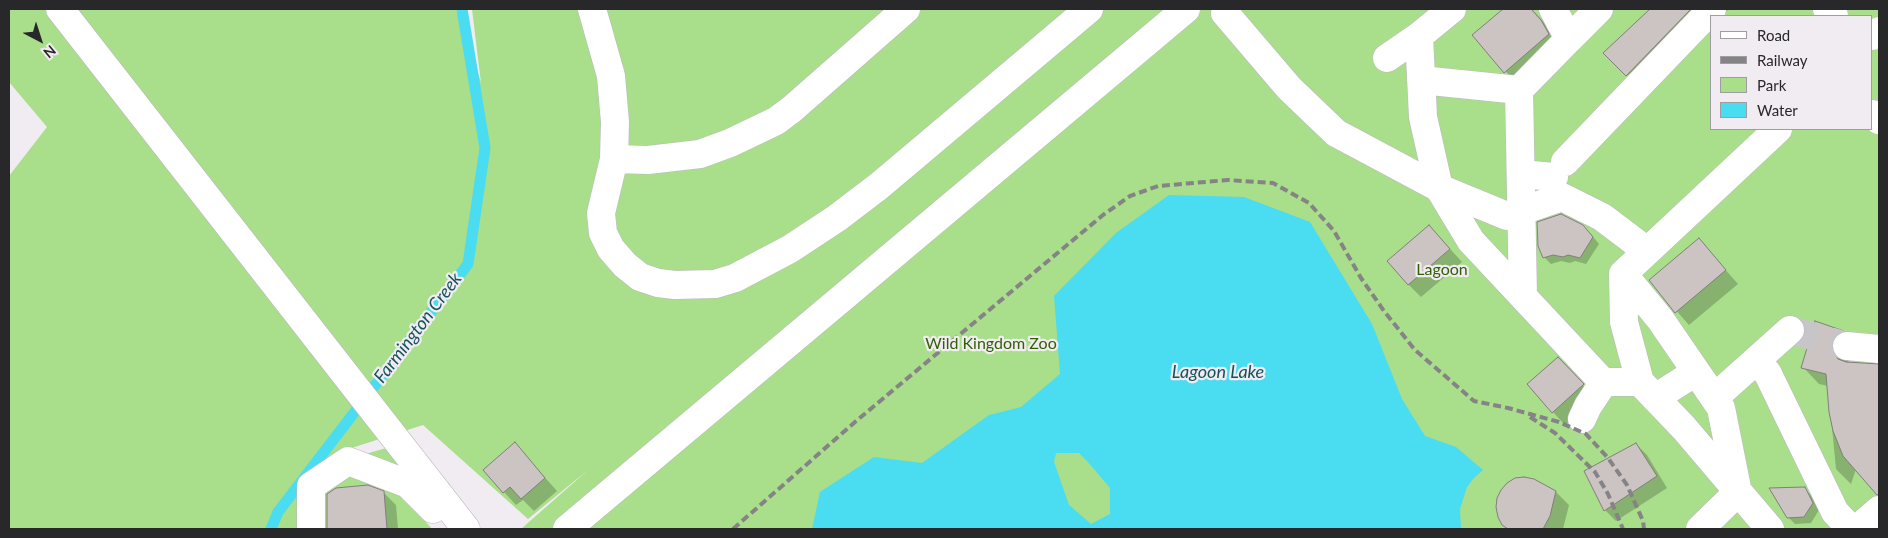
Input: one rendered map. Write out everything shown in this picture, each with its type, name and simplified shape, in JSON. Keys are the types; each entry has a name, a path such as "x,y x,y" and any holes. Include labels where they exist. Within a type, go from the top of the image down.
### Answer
{"street":[{"path":"60,9 466,529"},
{"path":"592,9 611,76 615,122 614,158 601,213 603,233 611,249 625,265 640,277 675,286 715,284 735,278 790,249 838,218 879,186 1089,9"},
{"path":"614,158 648,160 700,154 730,143 776,121 906,9"},
{"path":"568,529 1186,9"},
{"path":"1388,58 1452,9"},
{"path":"1553,9 1569,39"},
{"path":"1523,296 1519,90 1599,9"},
{"path":"1521,174 1560,170 1712,9"},
{"path":"1225,14 1289,88 1336,132 1439,188 1507,216 1562,197 1602,217 1647,251"},
{"path":"1419,36 1423,117 1439,188 1471,241 1604,382 1648,390 1696,372"},
{"path":"1421,80 1519,90"},
{"path":"1770,529 1684,428 1648,390 1624,322 1623,274 1777,130"},
{"path":"1623,274 1660,319 1721,408 1738,492"},
{"path":"1714,398 1790,330"},
{"path":"1846,346 1879,349"},
{"path":"1757,360 1768,374 1836,512 1851,529"},
{"path":"1582,419 1604,382"},
{"path":"311,529 311,486 348,461 408,484 454,529"},
{"path":"1700,529 1738,492"},
{"path":"1856,529 1879,510"}],"green space":[{"path":"9,9 460,9 481,83 472,9 1879,9 1879,529 521,529 588,470 528,519 423,425 333,454 323,466 397,445 400,492 432,529 9,529 9,176 47,127 9,82"}],"water":[{"name":"Lagoon Lake","path":"1169,195 1244,197 1310,222 1372,324 1402,399 1425,436 1456,447 1483,470 1467,487 1460,509 1461,529 812,529 820,492 874,457 922,463 989,415 1021,407 1060,374 1054,296 1116,233","holes":["1056,453 1079,453 1110,488 1110,514 1091,524 1069,505 1054,462"]}],"building":[{"path":"1503,9 1531,9 1541,20 1549,34 1504,73 1472,35"},
{"path":"1650,9 1691,9 1626,76 1603,53"},
{"path":"1561,214 1583,225 1593,237 1580,258 1568,255 1563,257 1553,255 1543,258 1538,246 1537,222"},
{"path":"1429,225 1450,249 1408,285 1387,261"},
{"path":"1699,238 1726,270 1675,313 1649,280"},
{"path":"1815,321 1844,331 1835,337 1832,344 1833,352 1838,359 1846,362 1879,364 1879,495 1843,456 1833,431 1829,412 1826,374 1801,368"},
{"path":"1558,357 1584,384 1552,413 1527,384"},
{"path":"515,442 545,478 521,499 510,487 503,493 483,470"},
{"path":"1636,443 1657,476 1604,511 1584,471"},
{"path":"1515,478 1534,479 1556,491 1550,516 1543,529 1508,529 1502,525 1498,517 1497,498 1501,490"},
{"path":"368,485 384,491 387,529 327,529 327,494 336,488"},
{"path":"1805,487 1813,503 1804,517 1787,518 1769,488"}],"waterway":[{"name":"Farmington Creek","path":"271,529 278,512 468,264 485,148 462,9"}],"tunnel":[{"path":"1790,330 1847,346"}],"railway":[{"path":"733,529 855,422 1103,215 1130,196 1158,186 1228,180 1273,183 1309,203 1334,231 1361,278 1415,350 1474,401 1559,422 1586,434 1608,458 1627,485 1643,521 1644,529"},
{"path":"1530,417 1555,433 1595,472 1608,494 1623,529"}],"park label":[{"name":"Lagoon","path":"1442,270"},
{"name":"Wild Kingdom Zoo","path":"991,344"}]}
